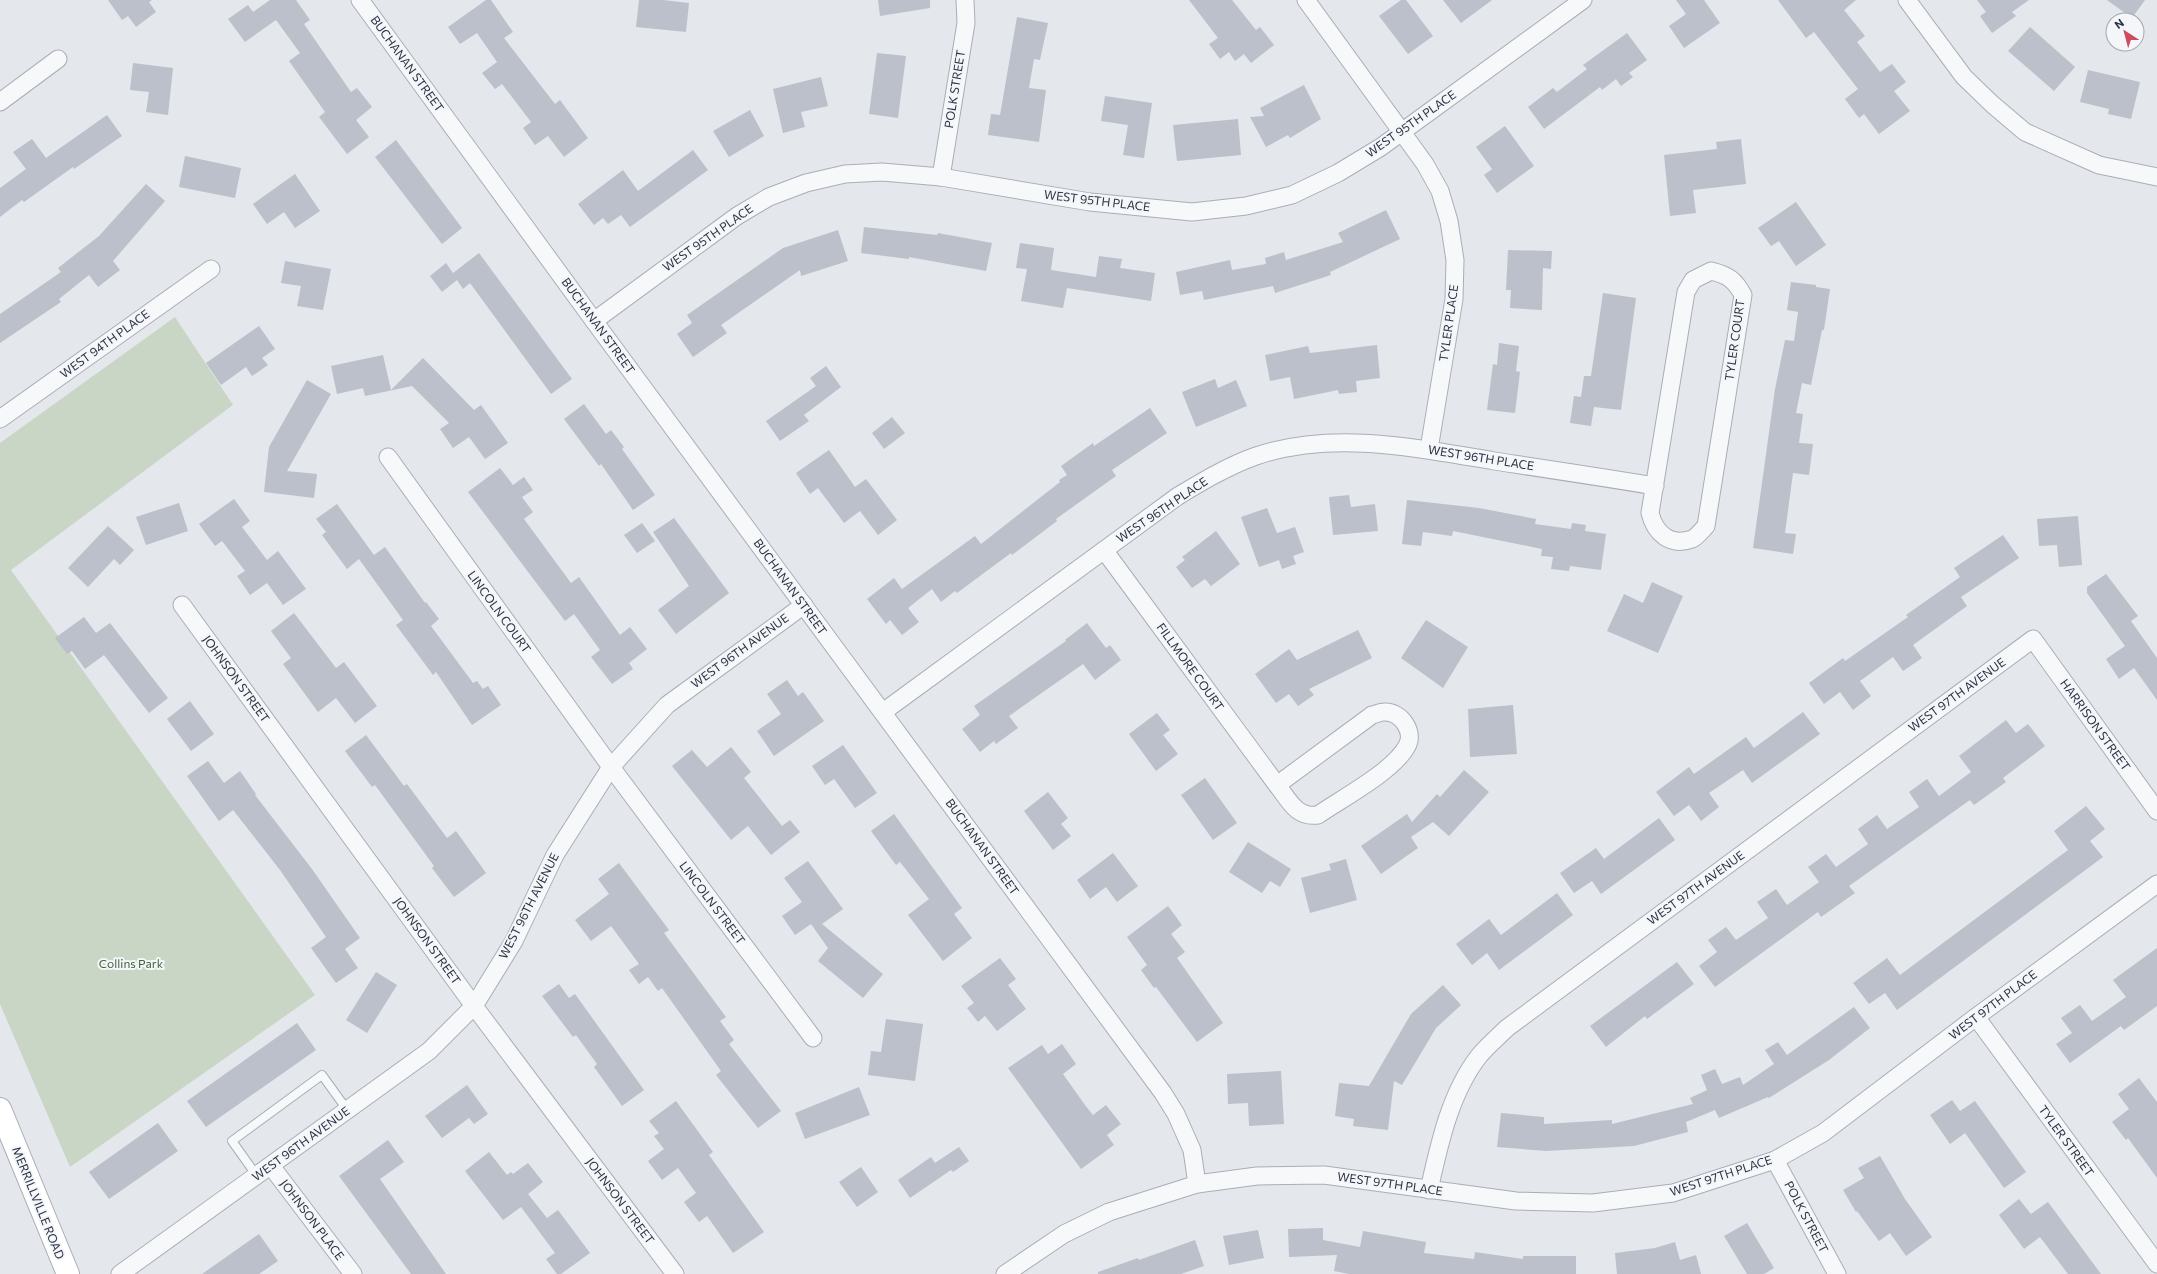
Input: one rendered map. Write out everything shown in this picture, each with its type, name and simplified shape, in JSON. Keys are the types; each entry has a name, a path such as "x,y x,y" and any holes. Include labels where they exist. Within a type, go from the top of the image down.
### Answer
{"street":[{"name":"BUCHANAN STREET","path":"360,0 594,321 1163,1093 1176,1114 1192,1150 1198,1184"},
{"name":"POLK STREET","path":"941,177 966,23 965,0"},
{"name":"TYLER PLACE","path":"1306,0 1425,164 1440,190 1449,221 1455,260 1454,299 1429,449"},
{"name":"WEST 95TH PLACE","path":"594,321 737,216 769,197 806,182 845,174 882,172 941,177 1090,202 1192,212 1246,206 1292,195 1338,173 1402,132 1583,0"},
{"path":"1907,0 1964,77 1992,104 2025,132 2099,165 2157,178"},
{"path":"0,102 58,59"},
{"name":"WEST 94TH PLACE","path":"0,419 211,269"},
{"name":"TYLER COURT","path":"1711,271 1725,274 1736,282 1743,295 1706,526 1693,539 1676,542 1661,534 1653,526 1650,513 1655,486 1686,292 1693,280 1711,271"},
{"name":"WEST 96TH PLACE","path":"883,712 1178,496 1215,474 1257,456 1298,447 1341,442 1429,449 1655,486"},
{"name":"LINCOLN COURT","path":"388,457 610,767"},
{"name":"FILLMORE COURT","path":"1104,550 1277,785 1297,811 1307,817 1318,816 1399,759 1408,745 1409,732 1404,722 1396,714 1384,712 1372,716 1277,785"},
{"name":"WEST 96TH AVENUE","path":"120,1274 348,1111 429,1051 474,1006 514,942 555,855 610,767 667,705 804,605"},
{"name":"JOHNSON STREET","path":"182,606 474,1006 675,1274"},
{"name":"HARRISON STREET","path":"2033,639 2157,811"},
{"name":"WEST 97TH AVENUE","path":"1429,1190 1440,1138 1458,1092 1479,1056 1507,1028 2033,639"},
{"name":"LINCOLN STREET","path":"610,767 813,1038"},
{"name":"WEST 97TH PLACE","path":"1005,1274 1064,1234 1109,1212 1198,1184 1257,1176 1324,1175 1516,1201 1593,1203 1673,1193 1775,1160 1823,1133 1976,1017 2157,884"},
{"name":"TYLER STREET","path":"1976,1017 2157,1264"},
{"name":"MERRILLVILLE ROAD","path":"0,1109 68,1274"},
{"name":"POLK STREET","path":"1775,1160 1837,1274"},
{"name":"JOHNSON PLACE","path":"264,1171 352,1274"}],"lane":[{"path":"264,1171 232,1141 322,1075 348,1111"}],"green space":[{"name":"Collins Park","path":"175,317 233,405 11,570 315,995 70,1167 0,1004 0,443"}],"building":[{"path":"108,0 152,0 149,2 156,12 136,27 128,16 122,20"},
{"path":"270,0 296,0 310,20 304,24 351,92 357,88 372,107 356,120 369,137 347,154 319,117 325,112 289,61 300,53 276,20 245,42 228,19 248,5 253,12"},
{"path":"486,0 491,0 513,32 504,38 555,104 560,100 588,138 564,157 548,136 535,145 523,128 531,122 502,84 495,89 482,73 497,62 477,33 460,44 448,27"},
{"path":"639,0 663,0 689,3 686,32 636,27"},
{"path":"878,0 930,0 930,8 880,16"},
{"path":"1189,0 1232,0 1256,30 1260,27 1274,45 1251,63 1244,54 1235,61 1229,52 1220,59 1209,44 1218,38"},
{"path":"1401,0 1406,0 1433,36 1408,54 1379,16"},
{"path":"1443,0 1492,0 1461,23"},
{"path":"1676,0 1704,0 1720,23 1684,48 1669,26 1686,14"},
{"path":"1778,0 1856,0 1844,10 1865,36 1857,42 1880,72 1892,64 1906,82 1894,91 1910,111 1879,134 1864,114 1859,118 1845,99 1858,89 1814,32 1806,38"},
{"path":"1977,0 2029,0 2012,12 2016,16 1992,33 1980,16 1986,12"},
{"path":"2107,0 2145,0 2136,12 2124,12"},
{"path":"1017,17 1048,23 1040,60 1034,59 1029,88 1046,90 1039,142 988,135 991,114 1000,115"},
{"path":"2030,27 2075,67 2054,91 2008,51"},
{"path":"1627,33 1647,60 1629,73 1633,77 1621,86 1616,79 1602,90 1600,87 1544,129 1528,107 1553,88 1557,92 1587,69 1583,65"},
{"path":"877,53 906,56 898,118 869,114"},
{"path":"133,63 173,68 168,115 146,112 149,92 130,90"},
{"path":"2088,70 2140,82 2131,119 2108,114 2109,109 2080,102"},
{"path":"821,77 828,106 801,112 805,127 783,133 773,89"},
{"path":"1304,85 1321,119 1290,138 1288,135 1266,147 1250,117 1264,116 1260,108"},
{"path":"1105,96 1152,103 1144,158 1123,155 1128,125 1101,121"},
{"path":"750,110 764,136 729,157 713,131"},
{"path":"107,115 122,136 74,169 73,167 24,202 22,200 0,217 0,188 26,169 13,152 32,139 46,158"},
{"path":"1238,119 1241,155 1177,161 1173,125"},
{"path":"1505,126 1534,166 1497,193 1484,175 1492,169 1476,147"},
{"path":"1741,139 1746,184 1693,190 1696,213 1670,216 1664,155 1717,149 1716,142"},
{"path":"396,140 462,228 442,244 375,157"},
{"path":"693,150 708,170 630,227 621,215 608,224 603,218 594,225 578,204 623,170 638,191"},
{"path":"185,156 241,168 235,198 179,187"},
{"path":"295,174 320,211 295,228 284,212 267,224 253,204"},
{"path":"146,184 165,201 113,261 120,270 98,287 89,275 59,299 61,302 0,343 0,314 61,272 58,268 99,236"},
{"path":"1796,202 1826,245 1796,266 1779,241 1771,246 1758,228"},
{"path":"1386,210 1400,239 1330,272 1331,275 1275,293 1273,286 1204,300 1202,291 1180,295 1176,272 1230,260 1232,270 1266,264 1265,258 1284,252 1286,260 1343,242 1338,233"},
{"path":"864,227 937,235 938,233 992,243 986,271 909,257 909,259 861,253"},
{"path":"838,230 848,261 801,276 800,270 721,325 727,333 693,357 677,334 692,323 687,315 783,248"},
{"path":"1020,243 1054,248 1051,270 1096,277 1099,256 1122,259 1120,268 1155,273 1151,301 1067,288 1063,308 1021,301 1027,269 1016,268"},
{"path":"1508,250 1552,251 1551,269 1543,268 1542,310 1510,308 1511,290 1506,290"},
{"path":"479,253 572,379 551,394 470,283 463,289 457,280 442,292 430,276 446,263 453,273"},
{"path":"285,261 331,269 323,310 297,306 301,286 281,283"},
{"path":"1791,282 1816,285 1816,287 1830,289 1824,330 1822,330 1811,385 1802,383 1796,413 1803,414 1799,443 1813,444 1809,475 1793,473 1785,533 1796,534 1793,554 1753,548 1775,389 1785,340 1794,341 1798,312 1787,310"},
{"path":"1603,293 1636,298 1621,410 1594,407 1591,426 1570,423 1574,396 1581,397 1584,376 1591,376"},
{"path":"259,326 275,349 262,358 268,365 252,376 246,367 221,385 206,363"},
{"path":"1499,343 1519,346 1516,371 1520,372 1515,413 1487,410 1493,364 1497,365"},
{"path":"1377,345 1380,378 1356,381 1357,392 1339,394 1338,390 1294,399 1290,377 1270,381 1265,355 1308,346 1310,353"},
{"path":"383,355 391,390 423,358 474,410 481,405 508,443 485,459 469,437 453,448 440,429 449,423 412,386 365,396 363,388 337,394 331,366"},
{"path":"826,366 841,387 804,415 809,421 780,441 766,421 816,386 810,378"},
{"path":"1215,379 1218,388 1236,380 1247,406 1196,427 1182,392"},
{"path":"307,380 331,394 287,471 317,474 314,498 264,492 269,447"},
{"path":"584,404 606,434 611,430 624,447 622,449 655,495 633,510 601,464 599,466 564,419"},
{"path":"1150,408 1167,433 1112,470 1116,476 1056,519 1057,521 1012,555 1011,553 957,593 955,591 941,602 932,589 908,608 919,622 902,635 890,620 886,624 867,599 894,578 902,589 975,536 981,544 1060,482 1059,480 1067,475 1061,466 1093,443 1094,446"},
{"path":"892,417 905,433 884,449 872,433"},
{"path":"829,450 855,487 866,479 897,520 878,535 860,511 844,523 818,488 810,494 796,473"},
{"path":"500,468 513,485 524,477 533,490 522,497 533,512 524,519 571,583 579,577 620,635 630,627 647,649 629,663 633,669 612,684 591,657 600,650 574,614 565,621 468,492"},
{"path":"1349,495 1351,507 1375,504 1378,531 1333,535 1329,497"},
{"path":"234,499 250,521 242,527 267,560 278,551 306,589 283,605 267,583 250,595 237,576 245,571 222,541 215,546 199,524"},
{"path":"1407,500 1479,508 1536,519 1535,524 1571,529 1572,523 1586,525 1585,531 1606,534 1601,570 1570,566 1569,571 1551,569 1553,557 1541,556 1542,549 1453,531 1452,536 1423,532 1421,546 1402,544"},
{"path":"179,503 188,531 146,545 136,517"},
{"path":"337,504 374,555 385,547 425,603 426,602 439,619 431,626 473,683 477,681 483,689 488,686 501,705 472,725 436,672 433,675 396,625 403,620 359,559 347,569 322,535 326,532 316,519"},
{"path":"1267,508 1277,533 1295,527 1304,552 1293,556 1296,564 1282,569 1279,560 1259,567 1241,517"},
{"path":"2078,516 2082,565 2059,567 2057,545 2039,546 2037,519"},
{"path":"674,518 729,593 676,634 658,610 689,586 653,532"},
{"path":"642,523 655,541 637,553 624,535"},
{"path":"108,526 134,550 120,565 114,559 88,587 68,568"},
{"path":"1216,531 1240,564 1211,586 1205,579 1192,588 1176,567 1185,560 1182,557"},
{"path":"2003,535 2019,558 1961,597 1967,606 1913,645 1922,658 1903,671 1893,657 1860,681 1871,696 1853,710 1840,692 1824,704 1809,683 1843,658 1845,661 1908,617 1906,615 1960,577 1954,568"},
{"path":"2106,574 2138,616 2131,621 2157,658 2157,700 2134,668 2119,679 2106,659 2125,646 2087,593 2087,587"},
{"path":"1652,582 1683,596 1658,653 1607,631 1624,594 1643,603"},
{"path":"294,613 336,668 344,662 377,706 355,723 336,698 318,712 283,664 291,658 271,631"},
{"path":"84,617 96,633 110,623 168,698 149,713 104,655 85,669 72,651 67,654 55,638"},
{"path":"1426,620 1468,647 1443,688 1401,658"},
{"path":"1087,623 1106,648 1110,645 1121,660 1095,680 1083,664 1009,716 1018,728 996,744 994,741 980,752 962,729 980,715 974,706 1066,641 1065,640"},
{"path":"1358,630 1372,658 1309,689 1314,695 1298,706 1289,694 1276,703 1255,674 1289,649 1297,660"},
{"path":"787,680 798,696 803,692 824,721 774,756 757,731 781,714 767,694"},
{"path":"190,701 214,734 191,751 167,719"},
{"path":"1513,705 1517,754 1470,757 1468,709"},
{"path":"1803,712 1820,734 1752,783 1743,770 1709,793 1719,807 1701,821 1689,805 1674,816 1656,792 1689,767 1694,774 1746,737 1754,748"},
{"path":"1157,713 1170,730 1163,735 1178,754 1156,771 1129,734"},
{"path":"2006,720 2016,733 2028,724 2045,746 2003,778 2006,782 1974,805 1970,800 1849,886 1855,893 1821,917 1818,912 1715,987 1699,966 1717,952 1708,940 1726,927 1736,940 1768,918 1757,902 1776,889 1787,905 1819,882 1808,867 1826,854 1836,867 1868,844 1858,829 1877,815 1887,829 1919,807 1909,792 1927,779 1939,796 1971,772 1959,756"},
{"path":"366,735 404,786 407,784 447,838 456,831 486,873 454,897 432,868 434,866 375,785 372,787 345,751"},
{"path":"843,745 877,793 855,808 834,779 825,785 812,766"},
{"path":"731,747 751,772 744,778 782,826 790,820 800,832 771,855 748,826 731,840 672,766 692,750 707,767"},
{"path":"208,761 224,783 240,771 256,794 255,795 312,869 360,938 345,949 358,968 336,983 311,948 326,937 280,870 233,810 219,821 187,776"},
{"path":"1464,770 1489,792 1449,836 1433,822 1411,837 1418,848 1381,874 1361,846 1407,814 1412,822 1437,794 1440,797"},
{"path":"1205,778 1237,823 1213,840 1181,795"},
{"path":"1048,792 1068,818 1061,824 1071,836 1053,850 1024,811"},
{"path":"2086,806 2105,829 2090,841 2103,857 1897,1010 1885,993 1869,1004 1853,983 1887,958 1900,975 2068,850 2054,831"},
{"path":"894,814 962,908 954,914 972,938 943,961 908,915 929,899 900,862 896,865 871,831"},
{"path":"1659,818 1675,840 1601,894 1592,881 1574,893 1560,873 1596,848 1604,859"},
{"path":"1248,842 1291,869 1280,887 1270,881 1262,893 1229,872"},
{"path":"1113,853 1138,886 1117,902 1106,887 1090,899 1077,880"},
{"path":"1346,859 1357,900 1310,913 1301,878 1331,870 1329,864"},
{"path":"808,861 843,909 822,924 883,974 863,998 818,961 828,948 811,924 795,935 782,916 802,902 784,878"},
{"path":"619,863 669,930 664,933 726,1017 720,1021 734,1040 729,1044 781,1111 758,1128 716,1075 721,1071 662,988 658,991 648,977 639,984 629,970 639,964 611,926 591,941 575,920 609,894 598,879"},
{"path":"1557,893 1573,915 1499,970 1487,953 1472,965 1456,944 1489,919 1501,935"},
{"path":"1168,906 1182,925 1171,934 1185,952 1177,958 1223,1023 1197,1042 1156,987 1154,988 1141,970 1147,965 1127,937"},
{"path":"2157,948 2157,1006 2124,1030 2121,1026 2070,1063 2056,1044 2072,1033 2061,1018 2080,1005 2092,1021 2126,997 2113,980"},
{"path":"1000,958 1016,979 1008,985 1026,1009 997,1031 985,1016 978,1022 967,1008 974,1003 961,986"},
{"path":"1677,962 1694,984 1647,1019 1645,1016 1606,1047 1590,1026"},
{"path":"376,972 397,985 367,1033 346,1020"},
{"path":"559,984 569,998 575,994 644,1090 622,1106 594,1067 597,1064 576,1035 573,1037 542,996"},
{"path":"1443,985 1461,1005 1436,1028 1402,1085 1394,1081 1388,1130 1353,1126 1354,1119 1335,1116 1339,1083 1369,1086 1411,1014"},
{"path":"1854,1007 1870,1028 1829,1060 1769,1098 1768,1097 1719,1118 1715,1110 1686,1122 1688,1132 1634,1146 1546,1151 1497,1147 1501,1113 1544,1117 1544,1124 1612,1120 1612,1124 1693,1104 1690,1098 1707,1090 1701,1075 1715,1069 1722,1084 1740,1077 1743,1085 1774,1064 1765,1050 1778,1042 1787,1055"},
{"path":"886,1019 923,1024 915,1081 868,1075 871,1051 881,1052"},
{"path":"297,1023 316,1050 206,1127 187,1101"},
{"path":"1062,1044 1076,1064 1063,1074 1085,1105 1093,1115 1106,1105 1121,1124 1107,1135 1114,1145 1081,1169 1008,1068 1042,1045 1048,1054"},
{"path":"1281,1071 1284,1124 1249,1126 1248,1103 1228,1104 1227,1074"},
{"path":"2139,1078 2157,1102 2157,1178 2128,1138 2126,1140 2112,1122 2129,1109 2118,1094"},
{"path":"467,1085 488,1114 474,1124 469,1118 442,1138 425,1116"},
{"path":"859,1087 870,1115 805,1139 795,1113"},
{"path":"1952,1100 1960,1111 1975,1101 2026,1172 2004,1188 1965,1133 1950,1144 1930,1115"},
{"path":"676,1101 713,1152 709,1155 764,1232 733,1253 707,1216 699,1222 684,1202 696,1193 678,1168 662,1180 648,1161 664,1149 654,1136 659,1133 649,1121"},
{"path":"158,1123 178,1151 109,1199 89,1172"},
{"path":"388,1140 404,1162 380,1179 446,1274 411,1274 339,1176"},
{"path":"959,1147 969,1161 953,1172 951,1170 910,1198 898,1180 931,1157 935,1163"},
{"path":"489,1152 507,1175 511,1172 513,1174 528,1163 543,1182 528,1194 547,1218 558,1210 590,1253 561,1274 557,1274 546,1259 555,1253 521,1207 503,1220 465,1171"},
{"path":"1880,1156 1905,1199 1932,1237 1906,1256 1890,1233 1879,1241 1857,1211 1856,1212 1843,1190 1864,1178 1858,1168"},
{"path":"861,1167 878,1192 857,1207 839,1182"},
{"path":"2019,1199 2031,1214 2048,1202 2101,1274 2068,1274 2040,1237 2024,1249 1999,1215"},
{"path":"1747,1223 1774,1268 1764,1274 1747,1274 1724,1236"},
{"path":"1323,1228 1323,1240 1360,1247 1363,1231 1426,1242 1424,1253 1474,1259 1475,1252 1523,1259 1523,1256 1576,1256 1576,1274 1349,1274 1334,1271 1337,1255 1289,1257 1288,1229"},
{"path":"1258,1230 1264,1258 1229,1265 1223,1236"},
{"path":"259,1234 278,1261 259,1274 202,1274"},
{"path":"1195,1240 1204,1266 1181,1274 1098,1274 1098,1272 1138,1258 1139,1260"},
{"path":"1675,1242 1680,1260 1696,1255 1701,1274 1617,1274 1615,1253 1655,1248"}]}
